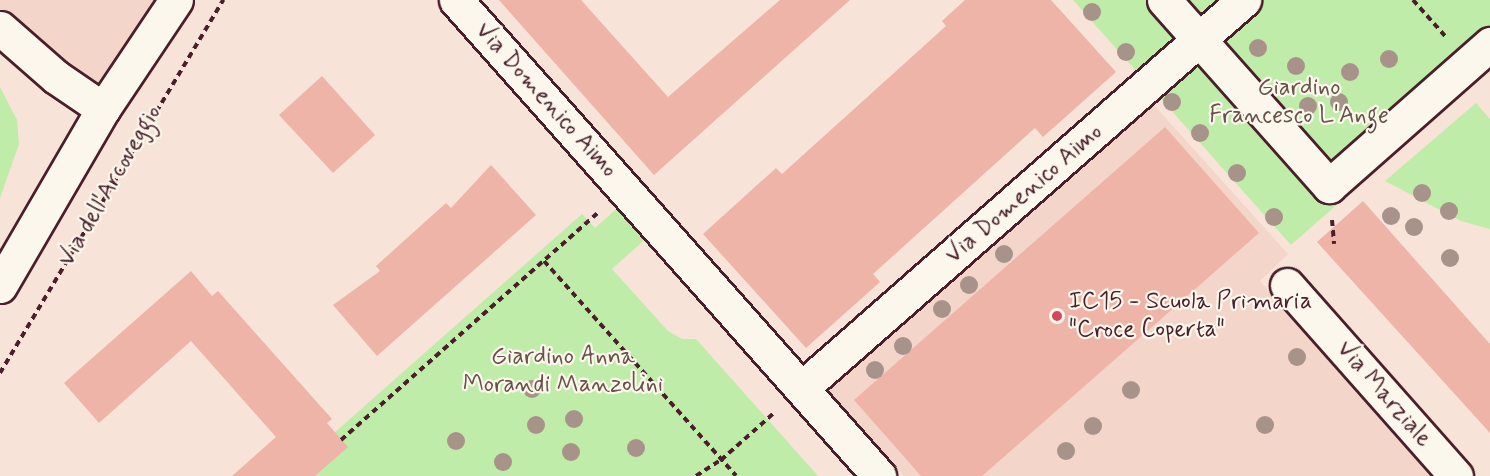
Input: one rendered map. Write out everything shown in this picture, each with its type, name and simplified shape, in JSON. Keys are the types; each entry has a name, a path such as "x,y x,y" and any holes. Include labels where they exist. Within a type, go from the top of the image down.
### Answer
{"street":[{"name":"Via dell'Arcoveggio","path":"0,286 103,109 176,0"},
{"name":"Via Domenico Aimo","path":"456,0 803,387 879,476"},
{"path":"1164,0 1329,186 1490,44"},
{"name":"Via Domenico Aimo","path":"803,387 1244,0"},
{"path":"0,28 56,76 103,109"},
{"name":"Via Marziale","path":"1287,285 1456,476"}],"path":[{"name":"Via dell'Arcoveggio","path":"0,373 223,0"},
{"path":"341,440 625,189"},
{"path":"1332,229 1334,244"},
{"path":"544,261 736,476"},
{"path":"696,476 721,460 803,387"}],"shaded area":[{"path":"0,0 173,0 103,109 0,28"},
{"path":"1153,104 1288,254 1260,281 1433,476 904,476 822,390"}],"green space":[{"name":"Giardino Francesco L'Ange","path":"1073,0 1490,0 1490,70 1291,245"},
{"path":"0,87 17,120 19,144 0,198"},
{"path":"1476,103 1490,119 1490,229 1461,221 1385,181"},
{"name":"Giardino Anna Morandi Manzolini","path":"621,205 649,236 612,269 668,331 682,339 696,339 818,476 315,476 347,447 334,433 582,214 595,228"}],"building":[{"path":"499,0 581,0 668,97 780,0 850,0 654,175"},
{"path":"965,0 1051,0 1116,72 1043,137 1035,128 873,274 880,282 806,348 703,234 776,168 782,174 946,26 942,21"},
{"path":"322,76 375,135 333,173 279,115"},
{"name":"IC15 - Scuola Primaria \"Croce Coperta\"","path":"1165,127 1259,233 982,476 921,476 854,400"},
{"path":"491,165 536,215 377,356 333,305 380,271 376,266 446,203 451,208"},
{"path":"1363,201 1490,344 1490,433 1317,242"},
{"path":"191,271 212,296 218,291 332,419 327,423 348,447 315,476 232,476 276,437 191,341 99,423 64,383"}],"place":[{"name":"IC15 - Scuola Primaria \"Croce Coperta\"","path":"1057,316"}]}
